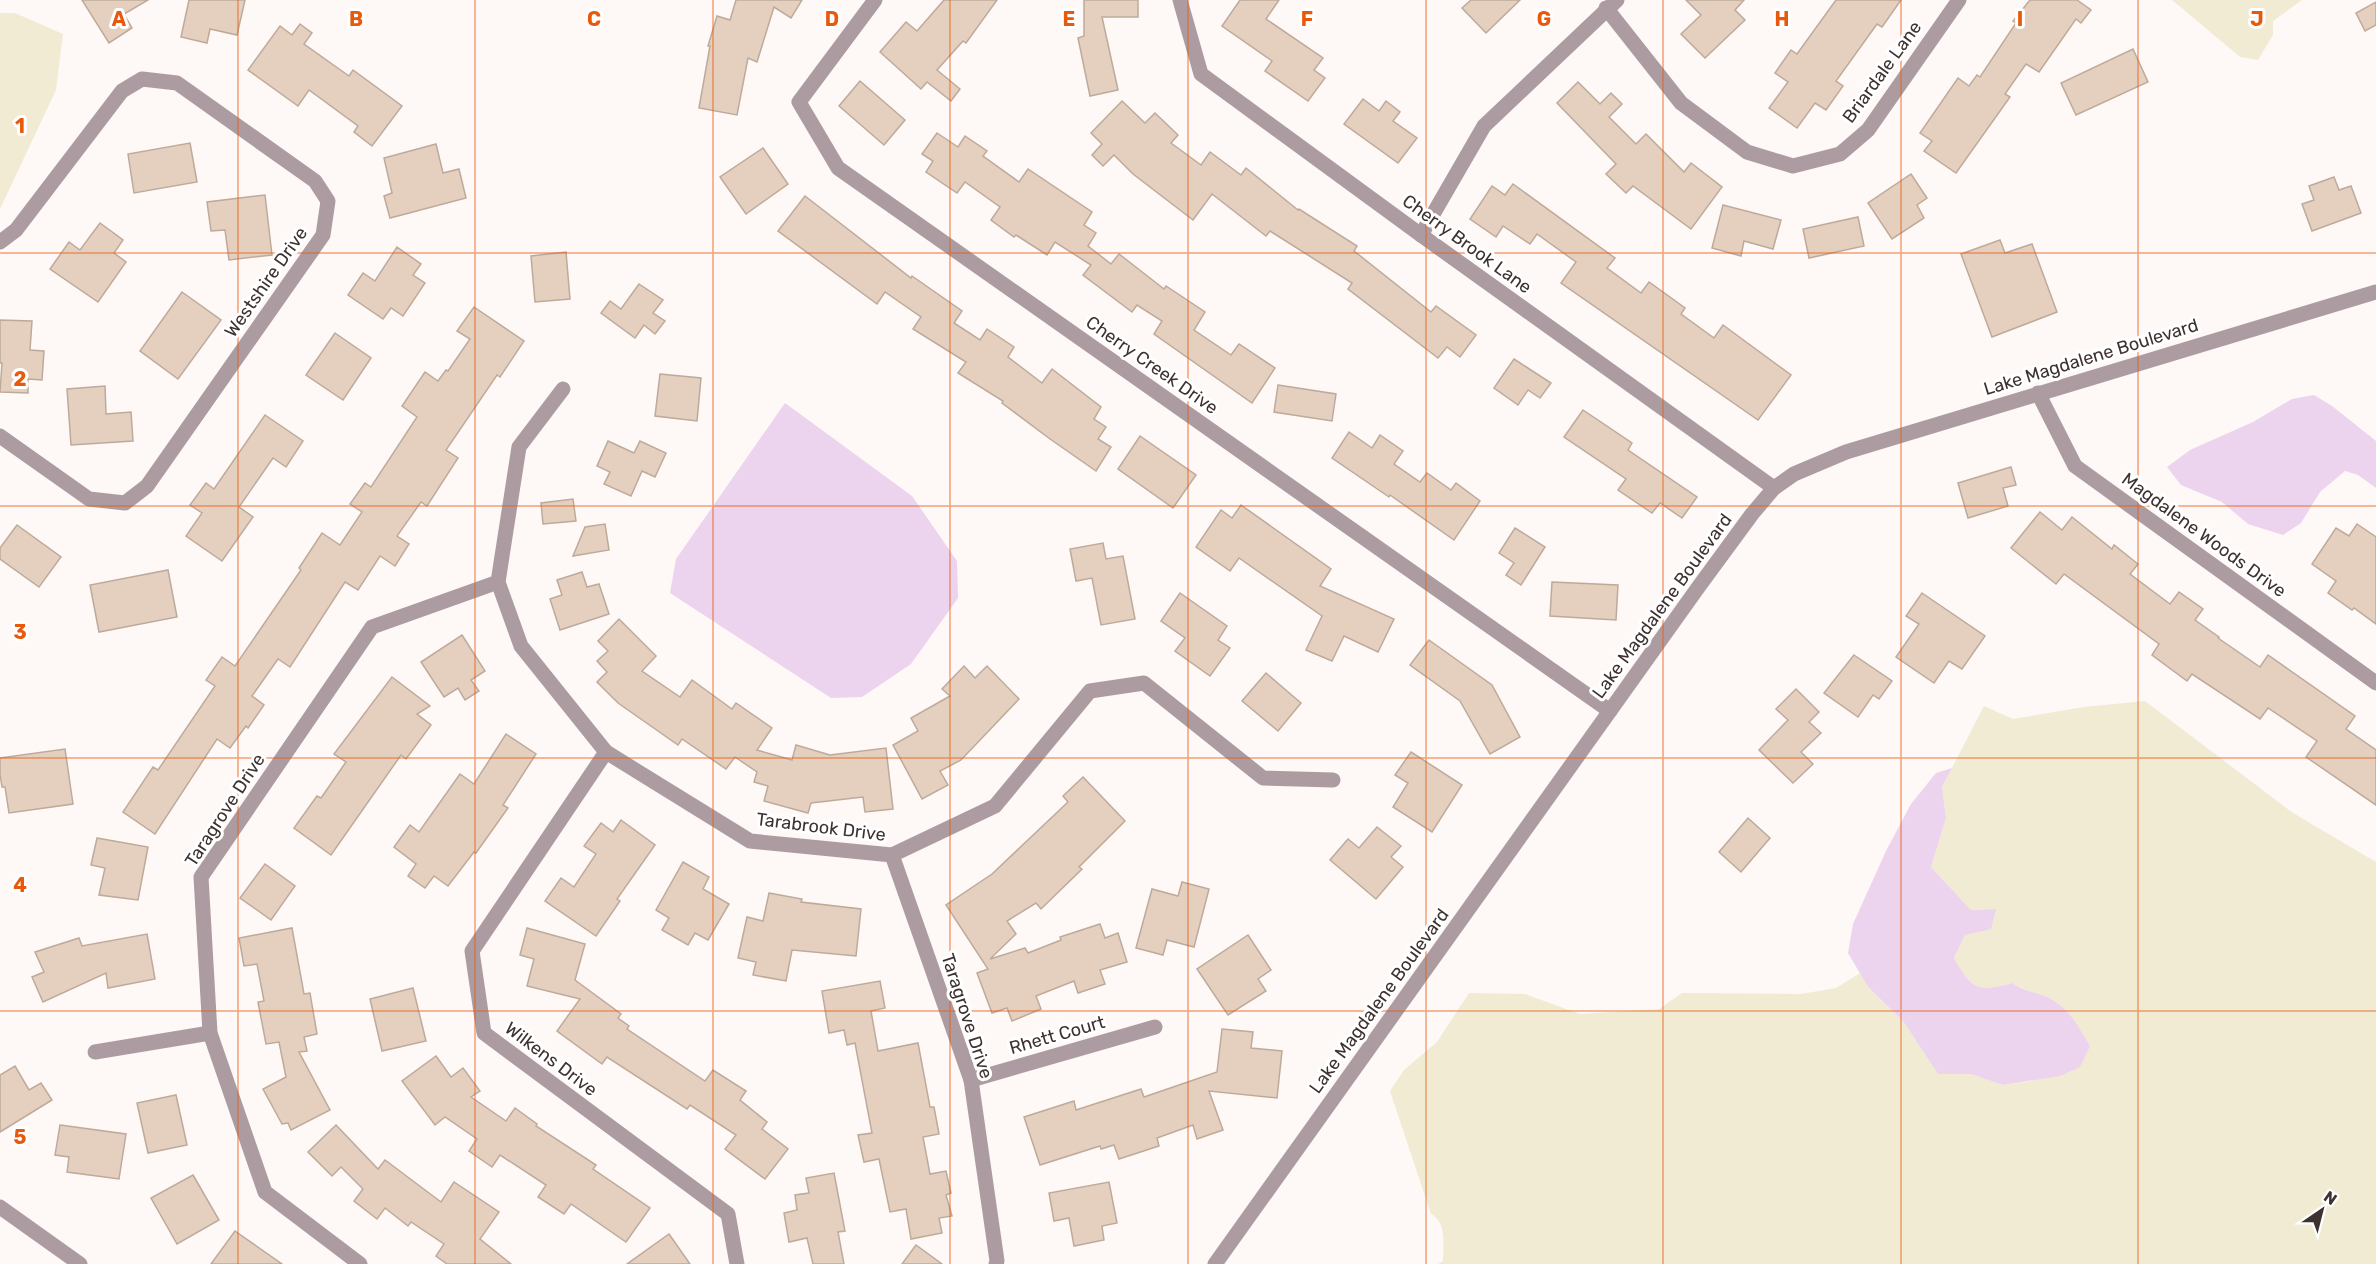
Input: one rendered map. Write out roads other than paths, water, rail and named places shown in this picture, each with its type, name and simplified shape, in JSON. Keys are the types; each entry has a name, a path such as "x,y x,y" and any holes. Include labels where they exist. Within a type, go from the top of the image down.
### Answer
{"street":[{"name":"Cherry Creek Drive","path":"875,0 799,102 838,168 1610,711"},
{"name":"Cherry Brook Lane","path":"1180,0 1201,74 1774,488"},
{"name":"Briardale Lane","path":"1611,4 1681,103 1747,152 1793,166 1840,154 1868,130 1959,0"},
{"path":"1421,235 1484,126 1611,4"},
{"name":"Westshire Drive","path":"0,242 16,230 122,91 142,78 177,83 315,181 328,201 323,235 147,486 125,502 89,499 0,436"},
{"name":"Lake Magdalene Boulevard","path":"1215,1264 1697,589 1774,488 1794,474 1846,452 2376,292"},
{"name":"Tarabrook Drive","path":"562,388 519,447 498,582 521,646 606,752 750,840 892,855 995,806 1090,691 1144,683 1263,778 1333,780"},
{"name":"Magdalene Woods Drive","path":"2038,393 2075,466 2376,683"},
{"name":"Taragrove Drive","path":"360,1264 265,1191 210,1033 201,877 372,627 498,582"},
{"name":"Wilkens Drive","path":"606,752 472,951 484,1033 728,1214 737,1264"},
{"name":"Taragrove Drive","path":"892,855 970,1080 996,1264"},
{"name":"Rhett Court","path":"970,1080 1155,1027"},
{"path":"95,1052 210,1033"},
{"path":"0,1207 80,1264"}]}
